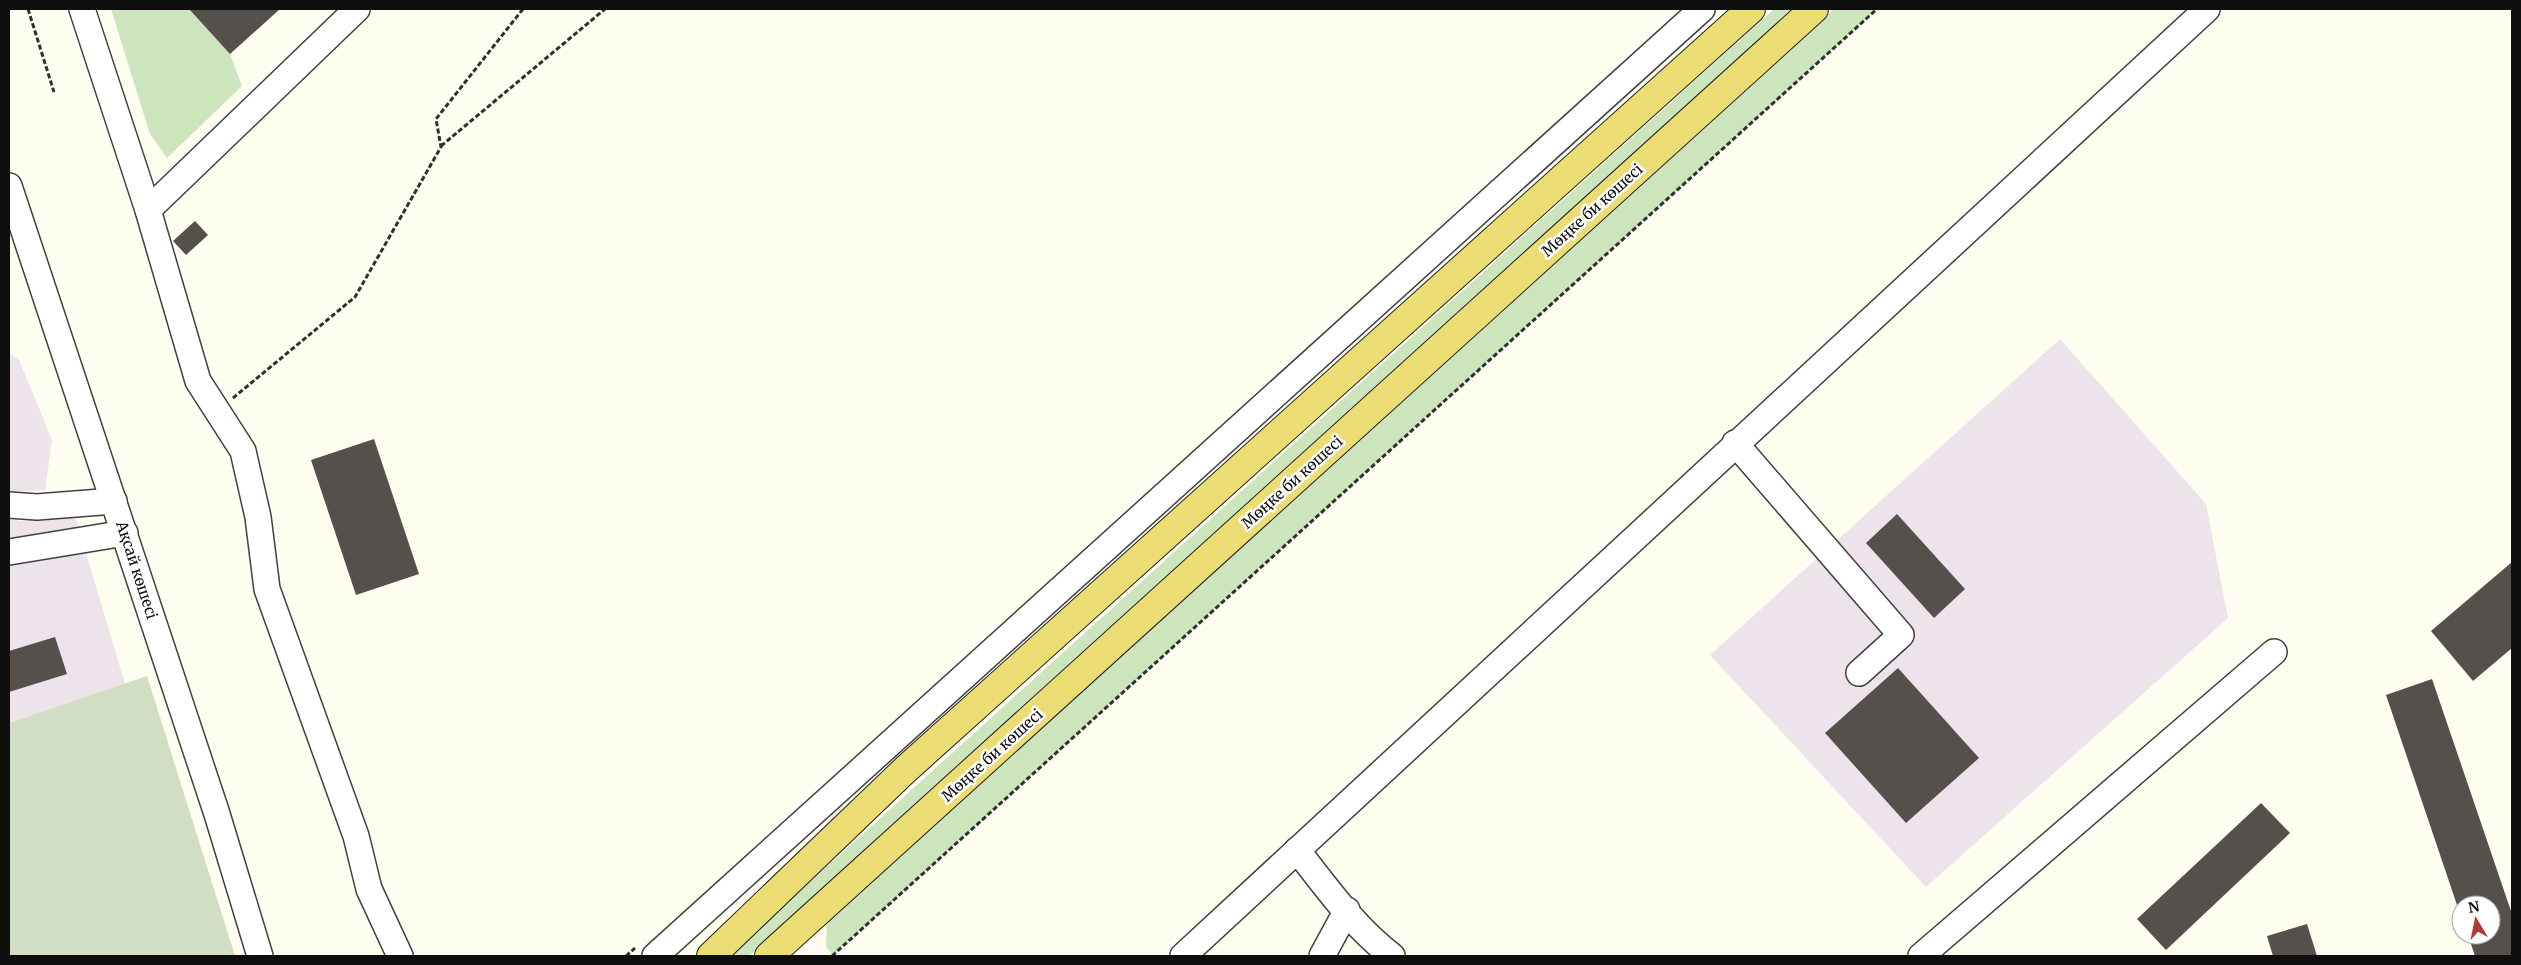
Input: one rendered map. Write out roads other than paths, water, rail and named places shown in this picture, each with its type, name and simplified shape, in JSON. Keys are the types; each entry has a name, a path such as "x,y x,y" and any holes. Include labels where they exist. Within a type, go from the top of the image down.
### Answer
{"main road":[{"path":"711,956 758,914 905,770 1751,9"},
{"name":"Мөңке би көшесі","path":"769,956 1814,9"}],"street":[{"path":"82,9 148,210 198,381 243,451 258,517 267,589 356,836 369,889 400,956"},
{"path":"148,210 357,9"},
{"path":"655,956 1702,9"},
{"path":"1183,956 2207,9"},
{"name":"Ақсай көшесі","path":"9,186 217,814 260,956"},
{"path":"1735,444 1901,635 1859,673"},
{"path":"9,505 37,507 114,501"},
{"path":"9,552 125,533"},
{"path":"1921,956 2274,652"},
{"path":"1297,850 1346,910 1392,956"},
{"path":"1322,956 1346,910"}]}
